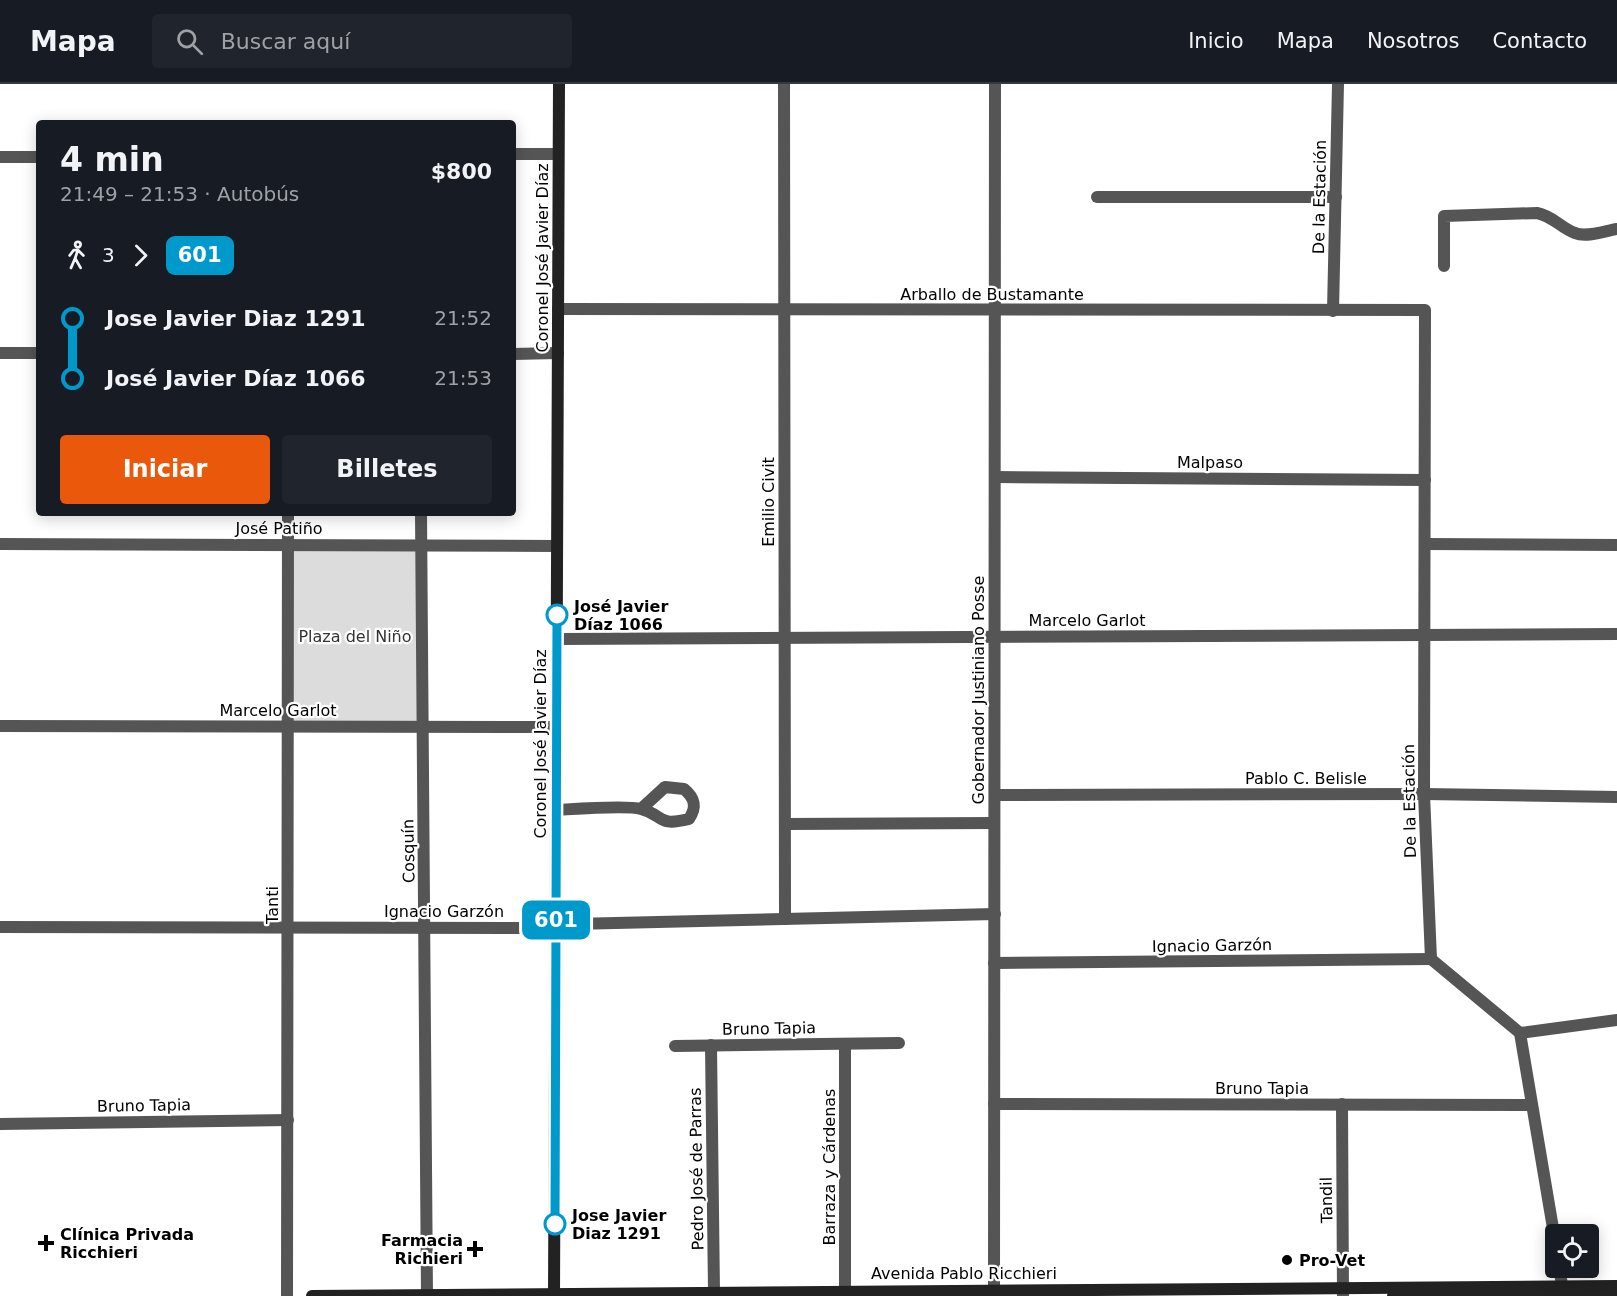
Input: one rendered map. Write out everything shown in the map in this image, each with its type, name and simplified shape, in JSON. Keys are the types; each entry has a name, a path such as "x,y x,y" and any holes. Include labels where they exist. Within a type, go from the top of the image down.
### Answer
{"main road":[{"name":"Coronel José Javier Díaz","path":"554,1294 559,84"},
{"name":"Avenida Pablo Ricchieri","path":"1393,1296 1617,1286"},
{"name":"Avenida Pablo Ricchieri","path":"312,1296 845,1291 994,1293 1563,1290 1617,1294"}],"street":[{"name":"Emilio Civit","path":"784,84 785,919"},
{"name":"Gobernador Justiniano Posse","path":"994,1293 995,84"},
{"name":"De la Estación","path":"1333,311 1338,84"},
{"path":"516,154 558,154"},
{"path":"0,157 36,157"},
{"path":"1097,197 1336,197"},
{"path":"1444,266 1444,216 1537,213 1549,215 1574,233 1582,235 1617,229"},
{"name":"Arballo de Bustamante","path":"558,309 1425,310"},
{"name":"De la Estación","path":"1425,310 1424,794 1431,959"},
{"path":"0,353 36,353"},
{"path":"516,354 558,353"},
{"name":"Malpaso","path":"995,477 1425,480"},
{"name":"Tanti","path":"287,1296 288,516"},
{"name":"Cosquín","path":"421,516 427,1295"},
{"name":"José Patiño","path":"0,544 557,546"},
{"path":"1425,544 1617,545"},
{"name":"Marcelo Garlot","path":"557,639 785,636 1617,634"},
{"name":"Marcelo Garlot","path":"0,726 556,727"},
{"name":"Pablo C. Belisle","path":"994,795 1424,794 1617,798"},
{"path":"556,810 641,809"},
{"path":"786,824 994,823"},
{"name":"Ignacio Garzón","path":"0,927 556,927 573,924 994,914"},
{"path":"1431,959 1520,1033 1530,1105 1552,1224"},
{"name":"Ignacio Garzón","path":"994,963 1431,959"},
{"path":"1520,1033 1617,1020"},
{"name":"Bruno Tapia","path":"675,1046 899,1043"},
{"name":"Barraza y Cárdenas","path":"845,1044 845,1291"},
{"name":"Pedro José de Parras","path":"711,1045 714,1292"},
{"name":"Bruno Tapia","path":"994,1104 1530,1105"},
{"name":"Tandil","path":"1342,1104 1344,1292"},
{"name":"Bruno Tapia","path":"0,1124 288,1120"}],"green space":[{"name":"Plaza del Niño","path":"288,544 421,545 423,727 288,726"}],"bus line":[{"name":"601","path":"555,1224 557,615"}],"place":[{"name":"José Javier Díaz 1066","path":"557,615"},
{"name":"Jose Javier Diaz 1291","path":"555,1224"},
{"name":"Clínica Privada Ricchieri","path":"46,1243"},
{"name":"Farmacia Richieri","path":"475,1249"},
{"name":"Pro-Vet","path":"1287,1260"}]}
